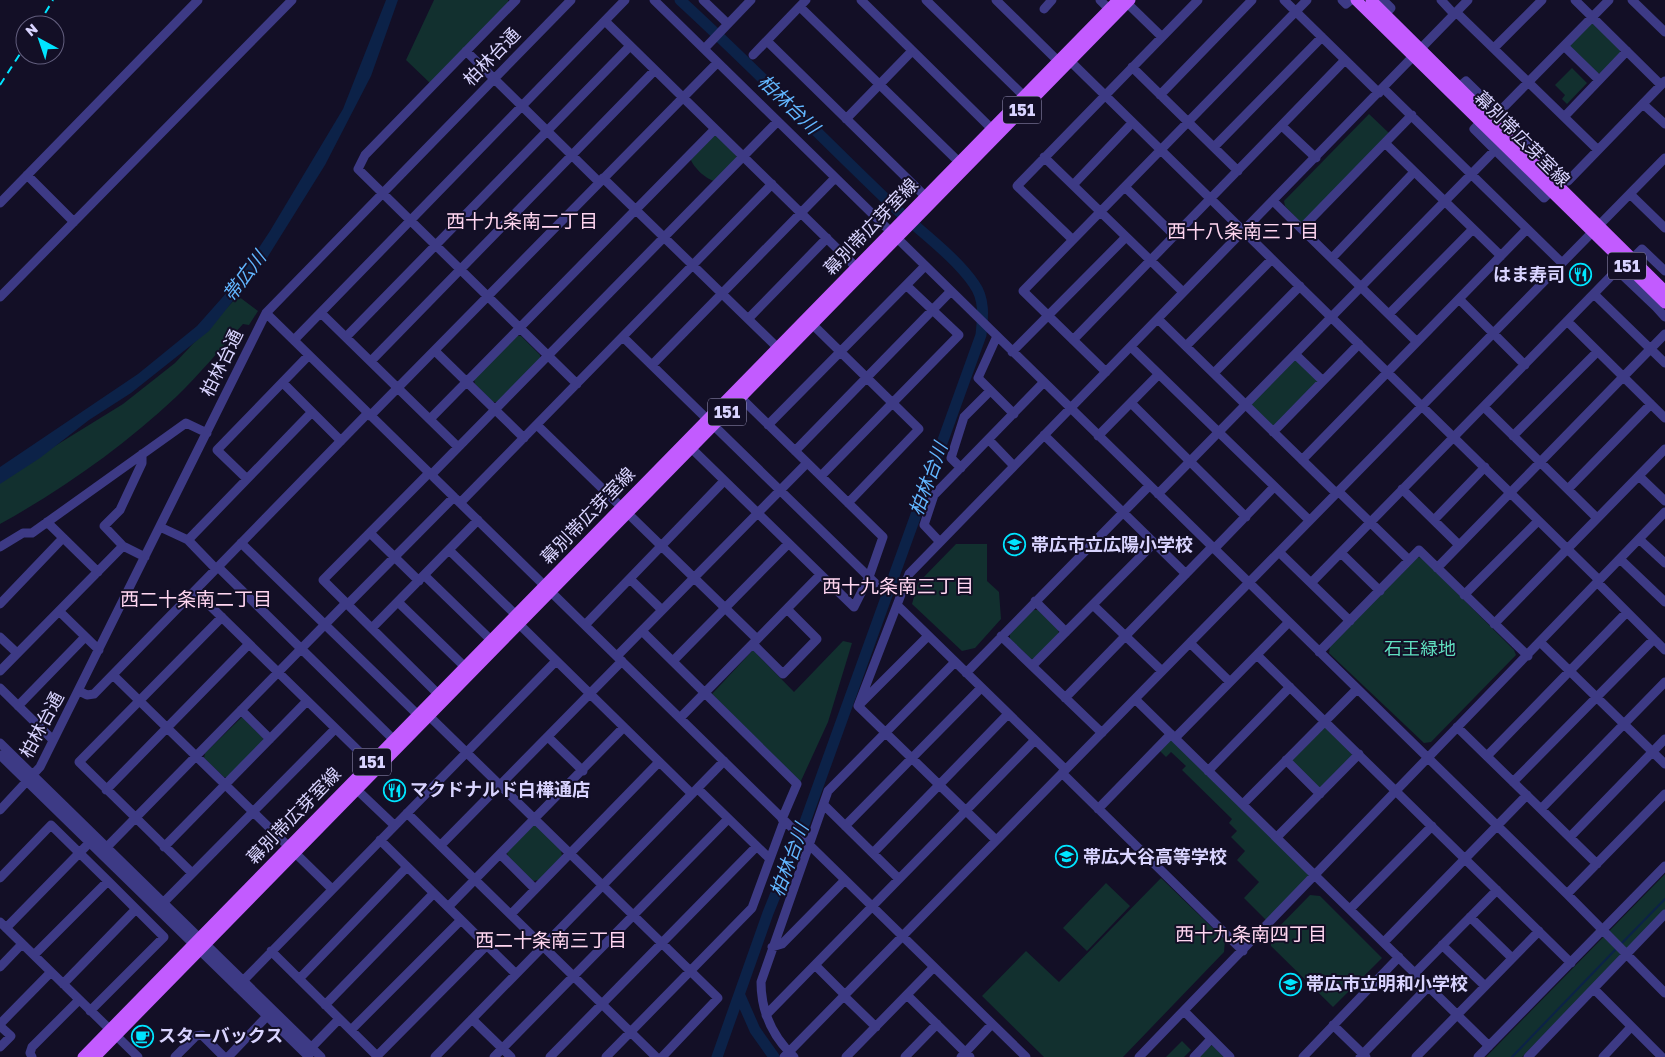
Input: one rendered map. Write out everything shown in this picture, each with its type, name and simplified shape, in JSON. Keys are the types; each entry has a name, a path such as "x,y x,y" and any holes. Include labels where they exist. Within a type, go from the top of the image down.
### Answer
{"main road":[{"name":"幕別帯広芽室線","path":"1356,0 1459,87 1489,116 1540,167 1663,300"},
{"name":"幕別帯広芽室線","path":"1371,0 1418,53 1489,116"},
{"name":"幕別帯広芽室線","path":"83,1057 112,1033 199,945 423,714 548,589 995,132 1064,59 1125,1"},
{"name":"幕別帯広芽室線","path":"912,217 925,196 962,165"},
{"name":"幕別帯広芽室線","path":"1540,167 1551,191 1633,258 1663,300"},
{"name":"幕別帯広芽室線","path":"374,766 393,739 423,714 438,694 465,667 494,643"},
{"name":"幕別帯広芽室線","path":"95,1057 112,1033"}],"street":[{"path":"0,203 198,0"},
{"path":"0,297 292,0"},
{"path":"516,0 365,155 358,169 576,384"},
{"name":"柏林台通","path":"1,806 30,779 53,740 266,313 571,0"},
{"path":"294,340 625,0"},
{"path":"654,0 706,46 717,62 835,178 897,232 925,266 1567,894 1665,993"},
{"path":"703,0 725,27"},
{"path":"706,46 751,0"},
{"path":"861,0 995,132"},
{"path":"926,0 1027,99"},
{"path":"996,0 1104,95 1568,549 1665,650"},
{"path":"1044,9 1052,0"},
{"path":"1100,0 1112,12"},
{"path":"1073,240 1017,186 1198,0"},
{"path":"1160,94 1252,0"},
{"path":"1284,0 1345,60 1412,115 1562,263"},
{"path":"1106,372 1023,291 1308,0"},
{"path":"1342,0 1346,4 1351,0"},
{"path":"1383,0 1391,8 1385,14"},
{"path":"1441,0 1494,48 1598,150"},
{"path":"858,706 909,574 939,541 1316,158 1468,0"},
{"path":"1494,48 1542,0"},
{"path":"1489,116 1540,167 1568,181 1663,83 1575,0"},
{"path":"1551,191 1544,198 1474,129 1529,82 1609,0"},
{"path":"1632,0 1665,31"},
{"path":"1125,1 1162,37"},
{"path":"753,55 803,3 880,85 962,165"},
{"path":"605,21 860,270"},
{"path":"1214,147 1322,36"},
{"path":"767,41 925,196"},
{"path":"346,337 630,46"},
{"path":"1564,46 1599,80"},
{"path":"466,51 572,155 635,209 781,351"},
{"path":"846,119 912,51"},
{"path":"1564,116 1627,51"},
{"path":"1073,340 1345,60"},
{"path":"78,691 87,695 94,694 341,441 435,351 717,62"},
{"path":"1132,67 1238,171"},
{"path":"371,361 655,70"},
{"path":"1643,104 1665,124"},
{"path":"1302,228 1412,115"},
{"path":"438,694 323,580 495,411 777,122"},
{"path":"1073,185 1132,123"},
{"path":"1282,126 1316,158"},
{"path":"430,419 715,129"},
{"path":"1385,143 1501,256"},
{"path":"1158,494 1495,150"},
{"path":"1044,157 1183,292"},
{"path":"955,662 828,791 806,842 761,982 761,996 768,1022 789,1055 996,840 1665,158"},
{"path":"1332,258 1414,172"},
{"path":"28,174 74,222"},
{"path":"652,365 835,178"},
{"path":"104,850 324,624 524,438 772,184"},
{"path":"1125,187 1175,236"},
{"path":"1630,194 1665,228"},
{"path":"1273,201 1417,342"},
{"path":"1389,314 1473,229"},
{"path":"1302,460 1527,229"},
{"path":"1012,352 1126,237"},
{"path":"748,319 827,238"},
{"path":"1633,258 1642,248 1665,271"},
{"path":"1186,346 1272,259"},
{"path":"768,424 925,266"},
{"path":"1311,583 1617,270 1663,300 1665,316"},
{"path":"821,476 959,336 906,285"},
{"path":"1214,373 1300,286"},
{"path":"795,451 951,291"},
{"path":"1594,294 1665,363"},
{"path":"1459,299 1525,365"},
{"path":"321,312 458,447"},
{"path":"266,313 1026,1057"},
{"path":"1158,319 1302,460 1409,560"},
{"path":"1567,321 1665,418"},
{"path":"809,322 919,428 848,503"},
{"path":"994,333 978,378 1014,414"},
{"path":"1437,568 1665,334"},
{"path":"623,337 872,580"},
{"path":"1273,432 1359,344"},
{"path":"1131,347 1309,520"},
{"path":"435,351 524,438"},
{"path":"1513,436 1597,352"},
{"path":"1295,354 1323,381"},
{"path":"247,479 217,450 309,355"},
{"path":"1098,436 1158,374"},
{"path":"939,541 924,525 934,495 1044,382"},
{"path":"283,383 341,441"},
{"path":"961,468 951,458 964,417 990,391"},
{"path":"688,445 854,607 872,580 883,537 738,394"},
{"path":"1131,403 1246,517"},
{"path":"1568,489 1651,404"},
{"path":"1484,407 1597,518"},
{"path":"188,540 312,412"},
{"path":"0,547 22,533 32,533 186,423 207,433"},
{"path":"537,425 725,609 783,674 817,639 787,609"},
{"path":"1044,435 1186,574"},
{"path":"989,440 1014,466"},
{"path":"1494,624 1665,449"},
{"path":"142,454 142,463 120,510 104,526 122,546 145,557"},
{"path":"441,845 590,694 642,631 807,463"},
{"path":"1434,520 1485,467"},
{"path":"1639,476 1665,501"},
{"path":"584,625 724,481"},
{"path":"966,673 1149,486"},
{"path":"1065,698 1186,574 1274,488"},
{"path":"1402,489 1459,545"},
{"path":"1139,1057 1316,876 1395,790 1528,656 1620,558 1663,518"},
{"path":"372,628 478,520"},
{"path":"1464,595 1538,521"},
{"path":"47,522 98,572"},
{"path":"160,527 188,540 393,739"},
{"path":"370,533 494,643"},
{"path":"0,604 63,538"},
{"path":"1640,538 1665,563"},
{"path":"241,543 324,624 466,752 718,998 662,1057"},
{"path":"1032,666 1154,543"},
{"path":"673,662 788,544"},
{"path":"0,671 122,546"},
{"path":"450,550 518,619 556,661 659,762 728,819 770,859"},
{"path":"1319,652 1419,550 1528,656"},
{"path":"1279,552 1350,621"},
{"path":"1341,553 1380,591"},
{"path":"1620,558 1665,602"},
{"path":"680,718 820,575"},
{"path":"630,579 662,610"},
{"path":"195,591 374,766"},
{"path":"1035,601 1066,632"},
{"path":"398,602 465,667"},
{"path":"897,604 1035,740 1098,809 1243,950"},
{"path":"1093,604 1162,671"},
{"path":"59,611 99,650"},
{"path":"1487,756 1627,612"},
{"path":"192,873 106,790 80,762 222,617"},
{"path":"1098,809 1230,682 1289,622"},
{"path":"606,1057 752,908 786,822 797,784 642,631"},
{"path":"858,706 928,636"},
{"path":"1002,636 1102,732"},
{"path":"0,637 17,654"},
{"path":"18,706 85,637"},
{"path":"1513,782 1654,639"},
{"path":"1540,642 1665,764"},
{"path":"1190,643 1230,682"},
{"path":"106,790 249,644"},
{"path":"1257,655 1571,962"},
{"path":"240,984 556,661"},
{"path":"113,675 332,889"},
{"path":"1541,809 1665,682"},
{"path":"1208,771 1290,687"},
{"path":"0,688 53,740"},
{"path":"846,826 981,688"},
{"path":"1243,804 1357,689"},
{"path":"1135,699 1489,1046"},
{"path":"164,847 307,701"},
{"path":"858,706 996,840"},
{"path":"241,710 270,739"},
{"path":"873,853 1008,714"},
{"path":"1457,727 1597,864"},
{"path":"448,907 624,728"},
{"path":"160,906 335,729"},
{"path":"548,737 582,770"},
{"path":"1570,837 1665,739"},
{"path":"766,1015 1035,740"},
{"path":"0,742 30,779"},
{"path":"1276,837 1359,754"},
{"path":"0,756 30,779 93,839 270,1013 308,1053 321,1057"},
{"path":"1286,760 1320,794"},
{"path":"435,1057 724,761"},
{"path":"511,914 659,762"},
{"path":"354,786 394,825"},
{"path":"1567,894 1665,794"},
{"path":"1384,942 1527,795"},
{"path":"824,804 899,879"},
{"path":"407,813 656,1057"},
{"path":"494,1057 728,819"},
{"path":"0,878 50,825 164,937 90,1011"},
{"path":"1350,910 1432,826"},
{"path":"93,839 3,925 138,1057"},
{"path":"380,840 516,974"},
{"path":"550,1057 756,847"},
{"path":"500,854 536,889"},
{"path":"1478,1057 1665,866"},
{"path":"298,979 407,867"},
{"path":"772,947 782,944 845,880"},
{"path":"34,955 108,881"},
{"path":"1415,973 1497,890"},
{"path":"325,1005 434,893"},
{"path":"63,984 136,909"},
{"path":"1470,917 1512,958"},
{"path":"1528,1057 1626,954 1663,919"},
{"path":"351,1030 461,920"},
{"path":"1416,1057 1539,931"},
{"path":"0,967 22,944"},
{"path":"271,952 378,1057 487,945"},
{"path":"1442,945 1484,986"},
{"path":"1302,1057 1399,957"},
{"path":"815,965 876,1027"},
{"path":"846,1057 934,967"},
{"path":"0,1047 11,1036 0,1025 51,972"},
{"path":"1334,1026 1363,1056 1429,986"},
{"path":"1594,989 1662,1057"},
{"path":"907,995 937,1024 965,1056 992,1024"},
{"path":"32,1057 30,1053 32,1047 79,1000"},
{"path":"1184,1011 1230,1057"},
{"path":"228,1057 270,1013"},
{"path":"308,1053 339,1019"},
{"path":"472,1019 511,1057"},
{"path":"905,1057 937,1024"},
{"path":"1603,1057 1632,1027"},
{"path":"175,1057 196,1036 202,1035 224,1057"},
{"path":"1194,1057 1211,1039"}],"green space":[{"path":"434,0 508,0 508,4 430,83 406,60"},
{"path":"1592,22 1620,49 1620,53 1602,73 1595,73 1568,47"},
{"path":"1572,68 1587,83 1567,104 1562,99 1565,95 1555,85"},
{"path":"1369,114 1390,134 1307,221 1300,222 1285,206 1284,201"},
{"path":"712,134 717,134 738,158 715,181 699,172 690,157"},
{"path":"238,296 258,311 249,325 243,324 176,397 135,433 92,466 24,511 0,524 0,480 123,404 175,363"},
{"path":"517,336 521,336 540,355 540,359 498,402 493,402 475,384 474,379"},
{"path":"1297,359 1318,382 1278,424 1272,427 1251,406 1252,403 1293,360"},
{"path":"956,544 987,544 987,581 999,592 1001,619 975,648 962,651 912,604 918,583"},
{"name":"石王緑地","path":"1421,557 1514,650 1516,655 1431,742 1424,743 1329,653 1330,646 1415,558"},
{"path":"1032,610 1038,610 1058,629 1059,635 1037,658 1031,659 1010,639 1010,634"},
{"path":"843,641 852,643 828,722 800,783 712,694 753,650 794,692"},
{"path":"242,717 263,738 263,742 230,777 224,777 204,758 205,753"},
{"path":"1326,727 1352,752 1353,756 1322,788 1318,788 1290,761 1322,728"},
{"path":"1171,739 1309,874 1310,877 1267,921 1244,898 1259,882 1237,860 1245,851 1231,837 1237,831 1229,823 1232,819 1182,770 1186,766 1171,752 1166,757 1160,751"},
{"path":"533,826 537,826 561,850 562,856 539,880 533,881 508,858 507,852"},
{"path":"1665,874 1665,910 1522,1057 1486,1057"},
{"path":"1161,878 1225,940 1224,952 1123,1057 1044,1057 982,996 1026,951 1059,982"},
{"path":"1106,883 1130,906 1087,951 1063,928"},
{"path":"1310,895 1320,896 1382,958 1333,1007 1271,946 1271,935"},
{"path":"1182,1041 1191,1050 1184,1057 1166,1057"},
{"path":"1212,1045 1224,1057 1197,1057"}],"water":[{"name":"帯広川","path":"386,0 398,0 371,76 325,165 267,258 209,331 131,393 89,420 40,458 0,484 0,467 138,374 197,326 237,281 270,231 343,109"}],"waterway":[{"name":"柏林台川","path":"680,0 892,205 957,263 978,290 982,302 981,335 805,822 768,913 717,1057"},
{"path":"884,213 891,205"},
{"path":"1621,944 1665,899"},
{"path":"1512,1057 1616,949"},
{"path":"740,996 755,1030 774,1057"}],"railway":[{"path":"44,15 53,0"},
{"path":"0,85 15,62"}],"place":[{"name":"はま寿司","path":"1581,275"},
{"name":"帯広市立広陽小学校","path":"1015,545"},
{"name":"マクドナルド白樺通店","path":"394,790"},
{"name":"帯広大谷高等学校","path":"1067,857"},
{"name":"帯広市立明和小学校","path":"1290,984"},
{"name":"スターバックス","path":"142,1036"}],"district":[{"name":"西十九条南二丁目","path":"522,221"},
{"name":"西十八条南三丁目","path":"1243,231"},
{"name":"西十九条南三丁目","path":"898,586"},
{"name":"西二十条南二丁目","path":"196,599"},
{"name":"西十九条南四丁目","path":"1251,934"},
{"name":"西二十条南三丁目","path":"551,940"}]}
